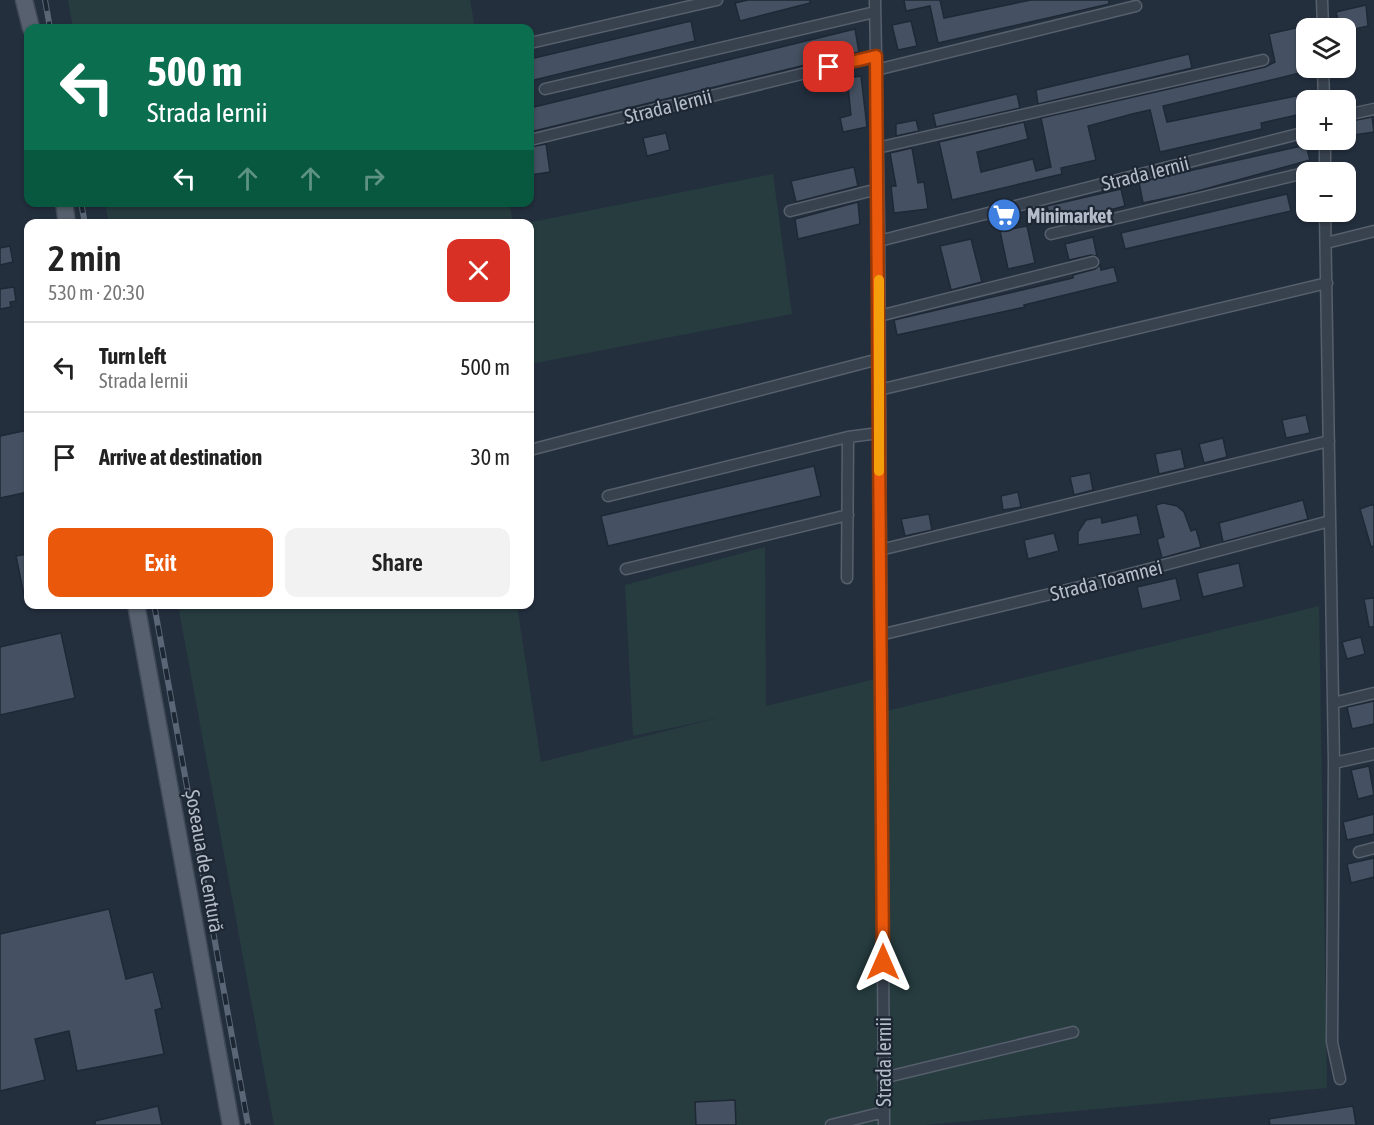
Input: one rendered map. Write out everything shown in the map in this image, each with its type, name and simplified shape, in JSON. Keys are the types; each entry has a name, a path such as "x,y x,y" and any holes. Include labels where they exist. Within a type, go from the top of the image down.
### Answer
{"main road":[{"path":"24,0 30,24"},
{"name":"Șoseaua de Centură","path":"137,609 231,1125"}],"street":[{"path":"534,42 717,0"},
{"name":"Strada Iernii","path":"875,0 879,241 884,1125"},
{"path":"1322,0 1323,18"},
{"path":"876,70 1136,6"},
{"path":"545,89 875,12"},
{"name":"Strada Iernii","path":"534,139 876,56"},
{"path":"878,148 1263,60"},
{"path":"1356,113 1374,109"},
{"name":"Strada Iernii","path":"879,241 1296,135"},
{"path":"1051,234 1296,177"},
{"path":"790,211 878,189"},
{"path":"1325,222 1334,763 1332,1042 1340,1079"},
{"path":"1326,243 1374,231"},
{"path":"879,316 1093,262"},
{"path":"879,390 1327,284"},
{"path":"534,449 879,359"},
{"path":"608,496 848,437 879,433"},
{"path":"848,437 848,579"},
{"path":"880,550 1329,441"},
{"path":"626,569 848,515"},
{"name":"Strada Toamnei","path":"880,635 1096,583 1330,521"},
{"path":"1333,703 1374,693"},
{"path":"1334,763 1374,754"},
{"path":"1359,852 1374,848"},
{"path":"883,1078 1073,1032"},
{"path":"831,1125 884,1112"}],"green space":[{"path":"68,0 470,0 474,24 72,24"},
{"path":"773,174 792,314 534,363 534,222"},
{"path":"106,207 510,207 512,219 108,219"},
{"path":"765,547 766,706 875,679 874,714 1319,606 1327,1088 925,1125 274,1125 179,609 518,609 541,762 718,718 633,736 625,585"}],"building":[{"path":"748,0 810,0 810,3 740,21 735,3"},
{"path":"904,0 940,0 944,18 1031,0 1109,0 1109,4 938,43 930,6 906,11"},
{"path":"1366,5 1368,26 1356,29 1356,18 1338,18 1336,12"},
{"path":"691,21 695,41 534,80 534,58"},
{"path":"911,21 917,46 898,50 892,25"},
{"path":"1296,28 1296,74 1163,106 1167,122 1296,96 1296,115 1261,123 1262,129 1160,152 1150,110 1132,114 1088,126 1096,160 1061,168 1062,174 952,200 939,142 1024,122 1028,139 977,152 981,172 1033,159 1036,171 1051,167 1041,118 1265,67 1275,62 1269,34"},
{"path":"855,29 859,52 534,131 534,107"},
{"path":"1189,54 1192,68 1038,104 1036,90"},
{"path":"861,76 867,127 843,132 840,118 851,115 847,78"},
{"path":"1017,94 1020,108 936,127 933,114"},
{"path":"1372,117 1374,132 1356,135 1356,120"},
{"path":"916,120 919,131 896,136 896,124"},
{"path":"666,133 670,150 647,156 643,138"},
{"path":"546,144 550,172 534,174 534,146"},
{"path":"1296,147 1296,150 1307,150 1310,160 1194,192 1143,203 1139,182"},
{"path":"912,148 918,183 924,182 928,209 894,213 891,186 896,186 890,153"},
{"path":"854,167 858,186 796,202 791,181"},
{"path":"1121,189 1125,206 1052,225 1047,206"},
{"path":"1287,194 1291,211 1125,249 1121,233"},
{"path":"858,202 860,224 798,239 795,219"},
{"path":"1027,226 1035,263 1008,269 1000,231"},
{"path":"1093,237 1097,256 1091,255 1069,260 1065,244"},
{"path":"971,239 982,282 951,290 940,246"},
{"path":"10,246 13,262 0,265 0,248"},
{"path":"1100,265 1101,270 1114,267 1118,282 1024,305 1025,307 897,335 894,320 1073,278 1073,275 1095,269"},
{"path":"14,287 16,301 10,302 11,307 0,309 0,289"},
{"path":"1306,415 1310,433 1286,438 1282,420"},
{"path":"24,431 24,493 0,498 0,436"},
{"path":"1223,438 1227,457 1204,463 1199,444"},
{"path":"1181,449 1185,468 1159,474 1155,454"},
{"path":"814,466 821,496 608,546 601,516"},
{"path":"1090,473 1093,490 1074,495 1070,477"},
{"path":"1018,492 1021,507 1003,510 1001,496"},
{"path":"1303,500 1308,519 1223,542 1219,523"},
{"path":"1163,503 1177,506 1184,512 1191,531 1196,529 1201,547 1162,558 1157,539 1164,537 1156,505"},
{"path":"1374,504 1374,546 1371,547 1360,509"},
{"path":"929,514 932,530 905,536 901,519"},
{"path":"1137,515 1141,534 1078,545 1078,532 1086,520 1101,517 1102,523"},
{"path":"1054,533 1059,551 1028,559 1024,540"},
{"path":"24,555 24,595 16,556"},
{"path":"1239,563 1244,587 1203,597 1197,573"},
{"path":"1176,578 1181,600 1142,609 1137,587"},
{"path":"1374,598 1374,627 1369,627 1364,599"},
{"path":"61,633 75,698 0,715 0,647"},
{"path":"1361,637 1365,654 1347,659 1342,642"},
{"path":"1374,701 1374,724 1352,729 1347,707"},
{"path":"1369,766 1374,795 1358,799 1351,770"},
{"path":"1374,814 1374,834 1347,840 1343,822"},
{"path":"1374,858 1374,877 1351,883 1347,864"},
{"path":"109,909 126,979 153,972 162,1008 155,1010 164,1054 77,1071 69,1031 35,1039 45,1080 0,1091 0,934"},
{"path":"735,1100 736,1125 696,1125 695,1102"},
{"path":"158,1106 162,1125 95,1125 95,1121"},
{"path":"1353,1106 1356,1125 1270,1125 1269,1119"}],"railway":[{"path":"45,0 49,24"},
{"path":"82,207 84,219"},
{"path":"155,609 248,1125"}],"slow traffic":[{"path":"879,280 879,471"}],"place":[{"name":"Minimarket","path":"1004,215"}],"route":[{"path":"829,67 876,56 883,962"}]}
